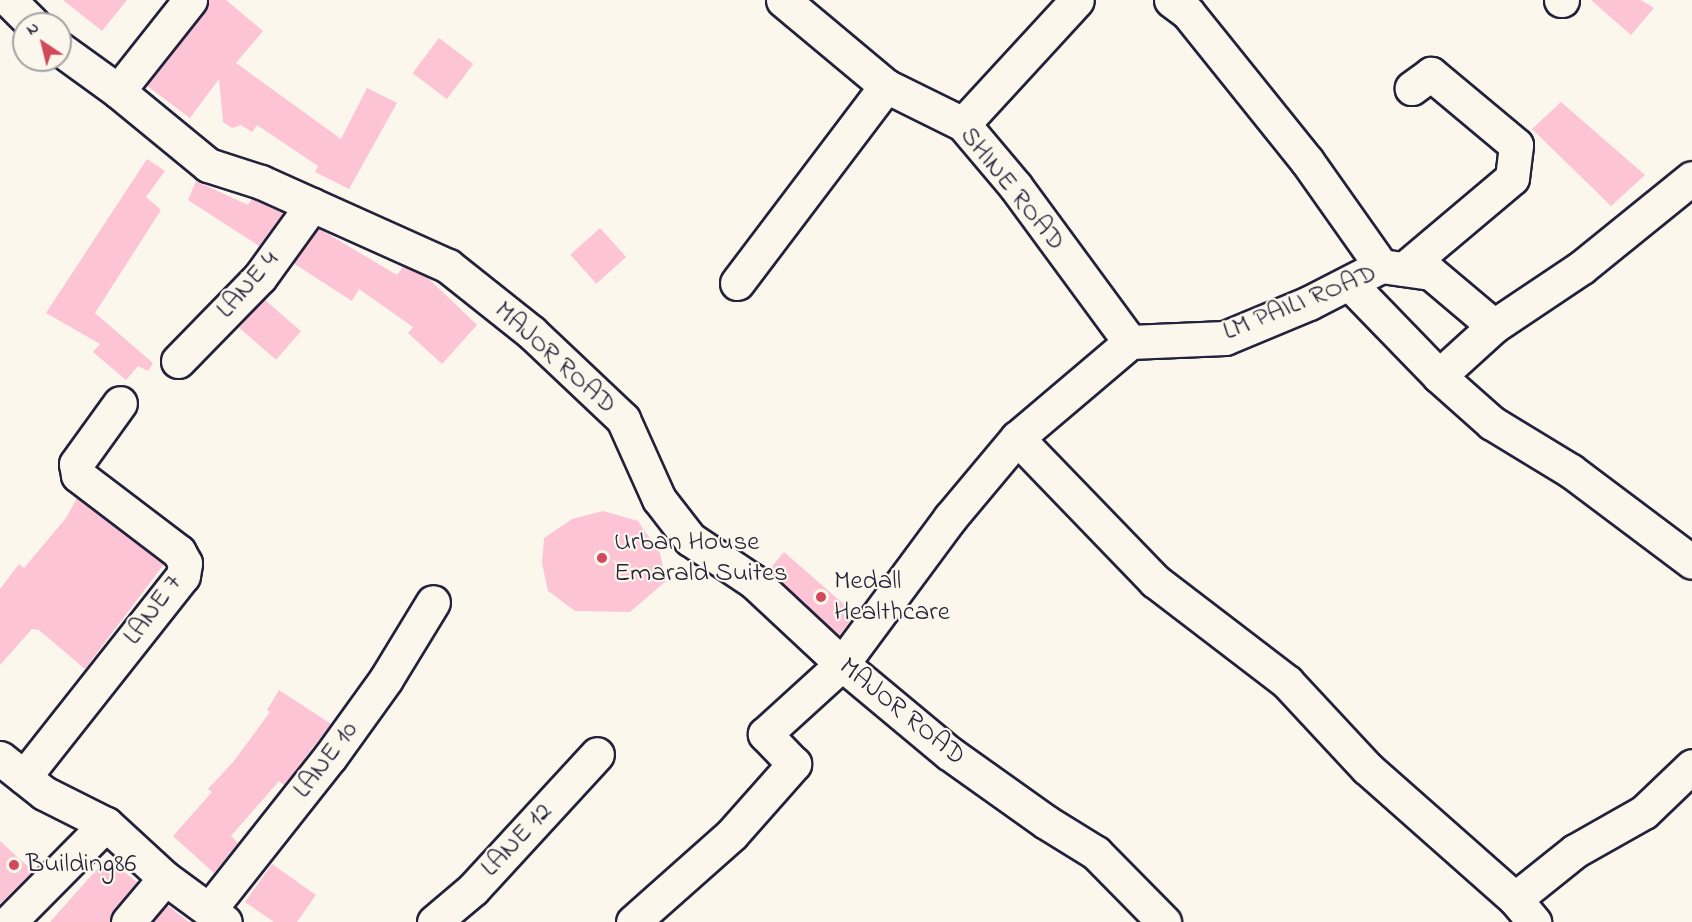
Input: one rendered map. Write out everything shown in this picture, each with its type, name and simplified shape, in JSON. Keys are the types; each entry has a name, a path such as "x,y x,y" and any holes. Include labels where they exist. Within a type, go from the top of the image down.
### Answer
{"street":[{"path":"118,91 190,0"},
{"name":"SHINE ROAD","path":"783,0 886,86 963,124 1016,187 1130,342"},
{"path":"963,124 1077,0"},
{"path":"1171,0 1188,13 1393,268 1512,178 1516,145 1431,74 1412,88"},
{"name":"MAJOR ROAD","path":"72,58 118,91 208,165 261,182 448,266 531,332 623,419 659,499 690,539 753,581 842,664 949,753 1046,822 1096,853 1164,922"},
{"path":"737,283 886,86"},
{"path":"1439,376 1494,326 1582,267 1692,178"},
{"name":"LANE 4","path":"178,361 260,277 312,205"},
{"name":"LM PAILI ROAD","path":"1130,342 1225,338 1349,283 1393,268 1431,273 1494,326"},
{"path":"1349,283 1439,376 1492,423 1571,471 1692,562"},
{"path":"633,922 732,834 794,764 765,734 842,664 950,519 1017,438 1130,342"},
{"name":"LANE 7","path":"12,767 183,576 185,563 179,552 78,475 76,464 120,403"},
{"path":"1017,438 1155,581 1287,682 1366,768 1525,910 1575,851 1644,812 1692,766"},
{"name":"LANE 10","path":"217,916 386,680 433,602"},
{"name":"LANE 12","path":"434,922 472,889 597,754"},
{"path":"12,767 44,793 106,824 165,878 217,916"},
{"path":"9,922 106,824"},
{"path":"128,922 165,878"}],"building":[{"path":"63,0 127,0 102,31"},
{"path":"210,0 226,0 263,31 236,63 341,139 367,88 397,103 349,189 315,172 318,166 257,125 252,132 241,125 232,128 223,122 219,79 190,118 146,85"},
{"path":"1591,0 1641,0 1654,8 1631,35"},
{"path":"439,38 473,64 447,99 413,73"},
{"path":"1561,102 1645,175 1611,206 1532,129"},
{"path":"147,159 165,171 146,197 161,210 95,313 153,363 148,371 138,366 126,380 93,352 100,344 46,313"},
{"path":"196,181 248,205 252,199 283,213 259,246 188,200"},
{"path":"318,228 397,275 403,267 427,277 477,325 442,364 408,333 413,327 359,289 352,301 293,263"},
{"path":"600,228 626,257 596,284 570,255"},
{"path":"264,299 301,331 276,360 239,328"},
{"path":"77,498 164,564 85,669 39,630 32,629 0,665 0,589 19,564 24,568 66,518"},
{"name":"Urban House Emarald Suites","path":"603,511 638,521 660,553 666,581 630,612 575,611 548,591 542,563 544,538 572,519"},
{"path":"784,552 855,614 839,636 769,570"},
{"path":"279,690 331,724 284,785 279,781 231,836 238,843 214,873 173,836 212,792 208,789 234,761 270,712 267,710"},
{"name":"Building86","path":"0,841 33,871 0,904"},
{"path":"107,858 137,882 114,910 110,922 50,922"},
{"path":"272,864 316,895 297,922 274,922 245,902"},
{"path":"167,905 189,922 153,922"}],"place":[{"name":"Urban House Emarald Suites","path":"602,558"},
{"name":"Medall Healthcare","path":"821,597"},
{"name":"Building86","path":"14,865"}]}
